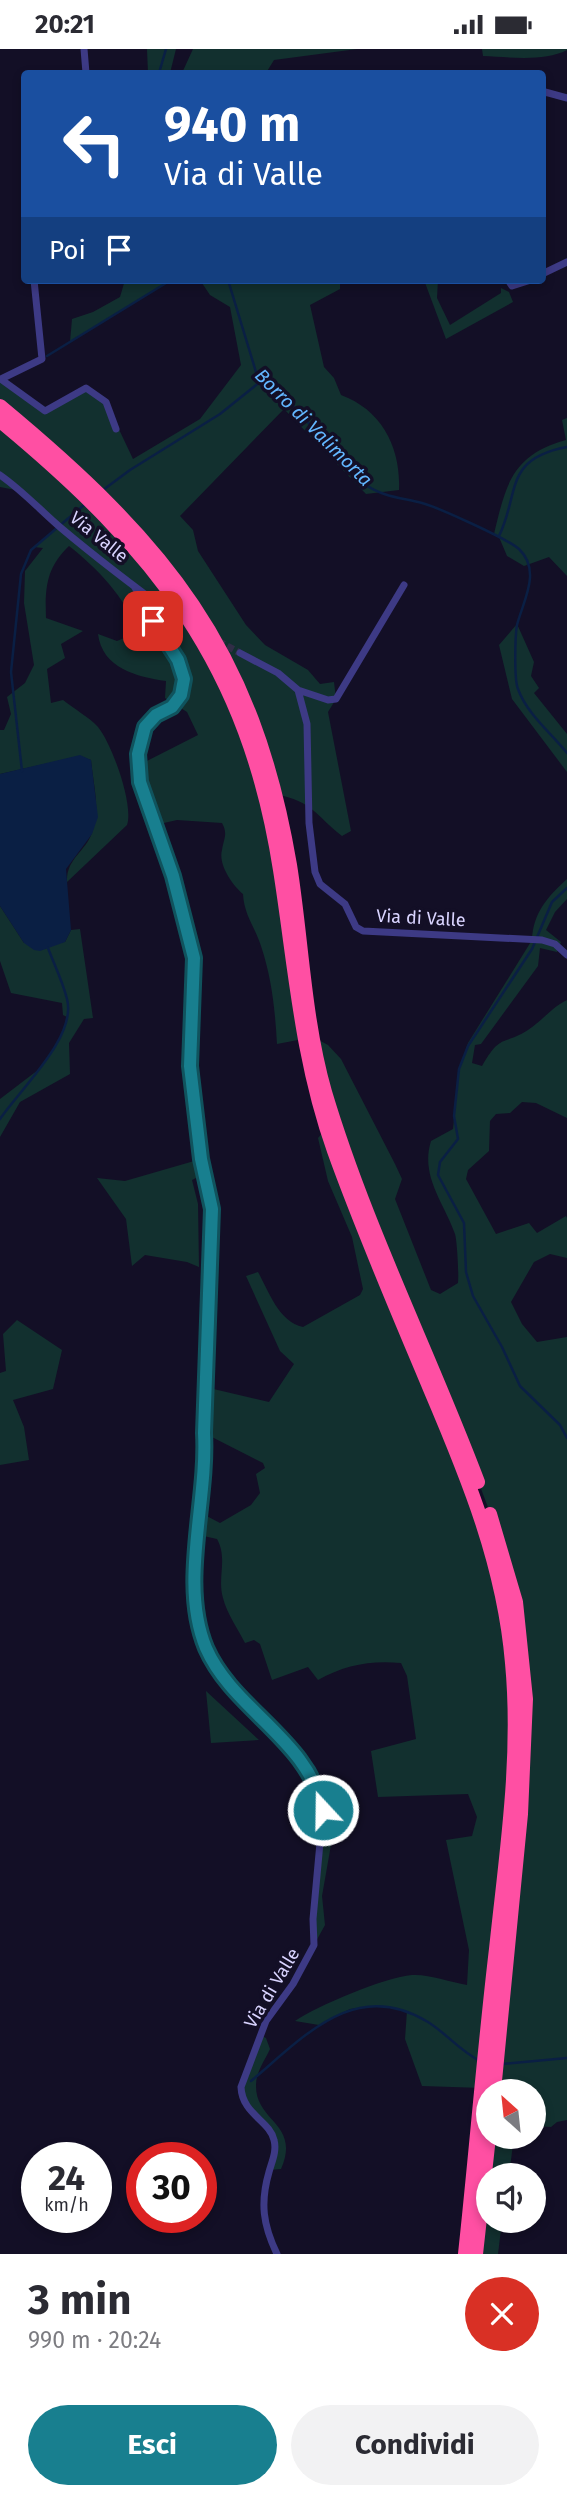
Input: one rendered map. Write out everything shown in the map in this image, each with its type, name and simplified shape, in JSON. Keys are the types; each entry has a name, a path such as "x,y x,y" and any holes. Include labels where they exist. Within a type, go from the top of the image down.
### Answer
{"highway":[{"path":"0,406 95,488 158,554 199,612 241,693 259,740 280,812 309,1010 325,1093 385,1254 450,1409 509,1570 522,1639 526,1725 521,1814 495,2079"},
{"path":"0,421 89,497 149,563 190,618 230,695 270,813 298,1012 316,1097 375,1256 476,1502 499,1577 512,1662 514,1747 507,1846 465,2254"},
{"path":"477,2254 488,2149"}],"street":[{"path":"84,49 86,70"},
{"path":"546,92 567,98"},
{"path":"546,272 567,262"},
{"path":"34,284 42,359 1,379 45,411 86,388 106,402 116,429"},
{"name":"Via Valle","path":"0,475 26,492 57,524 181,621"},
{"path":"240,653 278,673 298,690 328,700 336,698 404,585"},
{"name":"Via di Valle","path":"134,586 178,660 184,679 181,695 172,707 156,715 145,727 138,754 140,782 173,876 194,958 190,1066 201,1159 212,1209 204,1433 206,1462 194,1587 197,1621 207,1650 219,1672 274,1728 298,1759 317,1787 323,1810 312,1953 266,2021 241,2087 253,2116 265,2126 274,2140 275,2150 261,2206 269,2237 278,2254"},
{"name":"Via di Valle","path":"298,690 307,724 309,823 315,873 320,884 345,904 356,927 363,931 536,940 555,944 567,955"}],"green space":[{"path":"147,49 176,49 171,70 148,70"},
{"path":"193,49 357,49 274,60 268,70 183,70"},
{"path":"482,49 567,50 548,56 526,58 483,56"},
{"path":"124,284 164,284 70,342 72,319 93,312 120,297"},
{"path":"203,284 340,284 340,289 310,305 324,367 334,378 341,395 368,410 378,421 386,432 397,460 399,490 366,494 284,409 180,516 193,530 198,551 246,625 265,645 308,670 320,684 334,682 336,699 328,712 351,831 342,836 307,805 276,794 230,667 0,406 0,378 45,411 86,388 106,402 133,459 200,419 241,365 230,307 210,295"},
{"path":"425,284 438,284 437,298 450,325 501,293 501,288 509,292 513,302 446,339"},
{"path":"567,418 567,576 549,557 524,566 507,556 499,537 494,534 503,500 514,474 534,454 566,440 562,420"},
{"path":"0,421 42,455 190,618 259,775 303,1039 277,1044 265,958 245,908 243,894 230,880 222,862 225,833 222,823 177,820 155,825 139,765 198,735 187,712 165,698 166,681 123,669 106,655 98,634 117,641 138,632 126,607 110,585 69,546 61,554 48,579 46,618 83,631 61,644 65,658 47,669 51,703 63,700 94,723 104,735 125,790 127,825 67,882 69,867 89,840 95,824 96,806 91,760 80,756 0,774 0,730 4,730 11,714 7,697 25,683 34,665 24,603 25,571 43,548 34,547 59,526 26,492 0,487"},
{"path":"517,624 534,662 531,676 539,688 534,693 567,734 567,772 512,699 499,645"},
{"path":"567,879 567,899 555,912 546,930 561,942 557,952 540,948 538,966 481,1044 475,1045 472,1063 482,1066 498,1044 528,1030 567,1000 567,1118 536,1103 522,1102 510,1113 496,1114 490,1121 489,1151 468,1170 466,1179 496,1234 529,1223 537,1233 566,1216 567,1218 567,1258 550,1254 534,1262 511,1302 522,1324 537,1342 567,1337 567,2120 557,2122 551,2127 546,2127 546,2079 495,2079 521,1814 489,1510 451,1409 385,1254 313,1037 328,1045 341,1059 395,1164 402,1179 395,1199 431,1290 440,1294 458,1283 458,1257 455,1234 431,1178 428,1154 431,1141 453,1129 459,1069 468,1043 532,940 535,921 554,892"},
{"path":"0,906 24,943 65,942 71,930 80,929 93,1018 84,1019 69,1043 70,1074 20,1102 0,1137 0,1099 38,1070 59,1041 67,1017 63,1015 62,1003 11,993 0,961"},
{"path":"326,1129 479,1511 514,1685 484,2079 476,2079 476,2088 422,2086 405,2039 407,2011 380,2006 350,2009 319,2025 295,2021 352,1993 400,1977 425,1976 467,1985 469,1950 446,1840 472,1836 477,1817 468,1794 378,1797 371,1751 416,1739 407,1676 401,1663 358,1665 318,1680 308,1667 272,1680 260,1644 254,1640 245,1643 225,1604 221,1590 222,1554 217,1539 199,1535 201,1513 220,1523 251,1505 260,1493 256,1474 265,1468 263,1463 204,1433 205,1387 269,1402 294,1364 280,1351 246,1276 258,1272 281,1313 303,1327 360,1295 363,1289 352,1237 328,1181 318,1138"},
{"path":"201,1159 204,1174 192,1180 198,1204 199,1267 187,1262 145,1255 132,1266 126,1219 97,1178 125,1181"},
{"path":"17,1320 62,1350 53,1389 13,1400 24,1427 29,1460 0,1465 0,1373 6,1371 3,1334"},
{"path":"206,1691 259,1740 211,1743"},
{"path":"317,1787 336,1793 338,1805 322,1896 325,1925 314,1945 323,1810"},
{"path":"260,2035 266,2038 270,2049 257,2075 256,2085 262,2107 282,2132 285,2142 286,2154 281,2169 269,2170 274,2140 241,2093"},
{"path":"488,2149 512,2149 511,2163 486,2163"},
{"path":"479,2233 501,2233 498,2254 477,2254"}],"water":[{"path":"80,755 91,760 98,817 92,834 66,869 71,930 65,942 40,951 34,950 24,943 0,906 0,774"}],"waterway":[{"name":"Borro di Valimorta","path":"160,70 166,49"},
{"path":"47,356 164,284"},
{"name":"Borro di Valimorta","path":"229,284 256,372 275,381 291,404 366,485 386,495 422,503 472,524 512,544 526,558 529,586 516,631 518,689 527,707 567,753"},
{"path":"103,490 220,414 266,377"},
{"path":"499,536 523,469 532,460 567,447"},
{"path":"22,771 11,672 21,574 31,550 84,505"},
{"path":"567,888 552,902 532,949 468,1046 459,1069 454,1116 458,1139 440,1162 438,1175 464,1223 466,1272 473,1296 520,1386 560,1425 567,1438"},
{"path":"0,1119 45,1062 64,1029 68,1014 67,999 48,948"},
{"path":"251,2081 311,2031 332,2018 354,2009 377,2006 402,2010 428,2022 480,2061"},
{"path":"503,2064 567,2058"}],"tunnel":[{"path":"218,641 240,653"}],"route":[{"path":"153,621 178,660 184,679 181,695 172,707 156,715 145,727 138,754 140,782 173,876 194,958 195,989 190,1066 201,1159 212,1209 204,1433 206,1462 194,1587 197,1621 207,1650 219,1672 274,1728 298,1759 317,1787 323,1810"}]}
